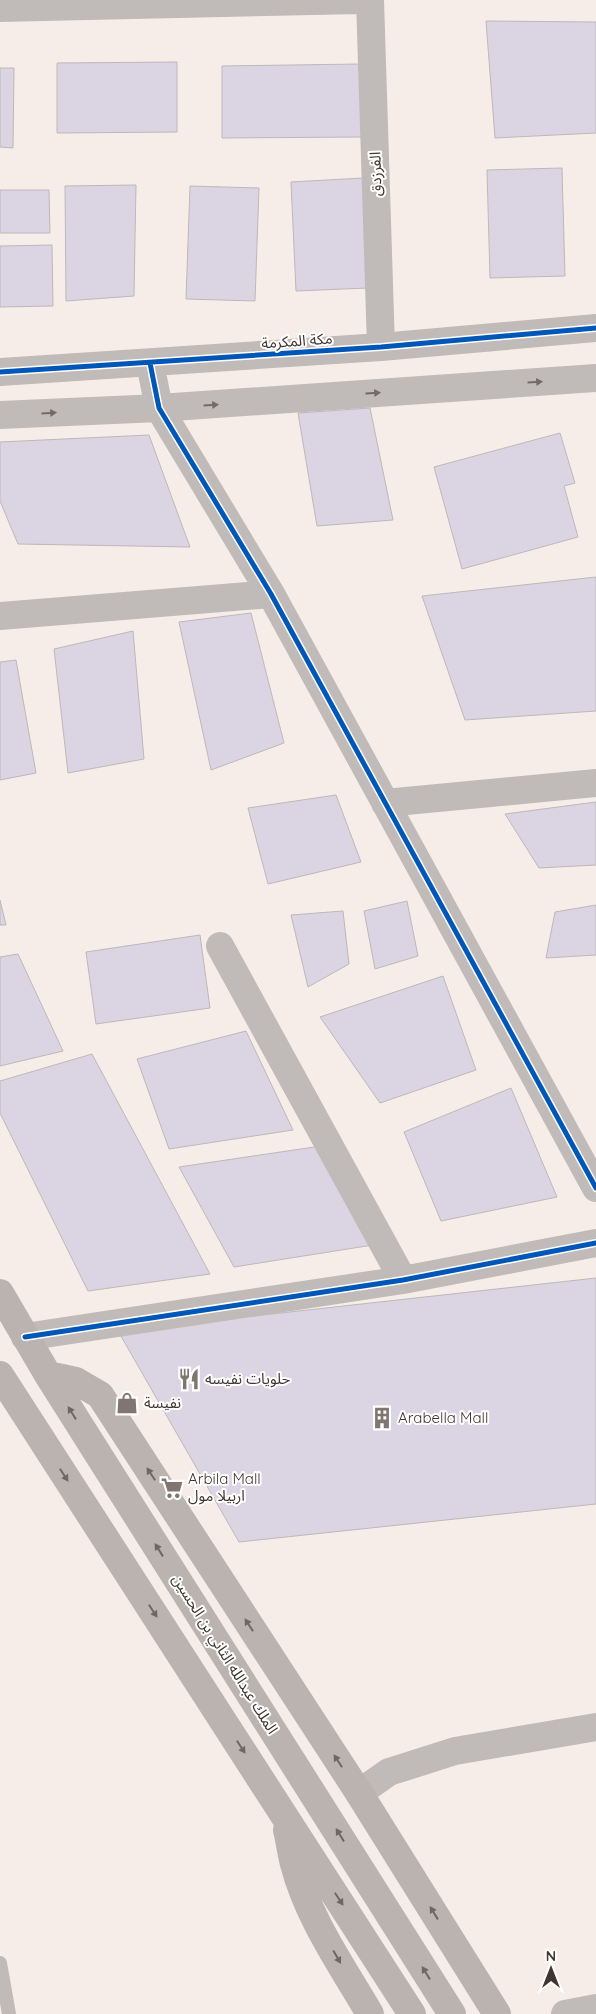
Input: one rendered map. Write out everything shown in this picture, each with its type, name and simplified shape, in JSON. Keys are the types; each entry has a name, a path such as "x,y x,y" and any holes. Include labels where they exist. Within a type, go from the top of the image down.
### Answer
{"main road":[{"name":"الملك عبدالله الثاني بن الحسين","path":"0,1293 48,1375 452,2014"},
{"path":"0,1375 412,2014"},
{"path":"48,1375 76,1381 100,1395 359,1793 497,2014"},
{"path":"284,1814 294,1864 305,1896 326,1940 370,2014"}],"street":[{"path":"0,8 361,0"},
{"name":"الفرزدق","path":"370,0 381,347"},
{"name":"مكة المكرمة","path":"0,372 381,347 596,328"},
{"path":"150,363 159,408 270,594 596,1188"},
{"path":"0,416 159,408 596,378"},
{"path":"0,616 270,594"},
{"path":"385,803 596,783"},
{"path":"220,946 403,1280"},
{"path":"25,1337 403,1280 596,1243"},
{"path":"359,1793 389,1772 456,1751 596,1727"},
{"path":"565,2014 596,2008"}],"lane":[{"path":"0,1963 9,2014"}],"building":[{"path":"486,21 596,22 596,133 495,138"},
{"path":"177,62 177,132 57,133 57,63"},
{"path":"359,64 363,137 222,138 222,66"},
{"path":"0,68 14,68 13,148 0,147"},
{"path":"562,168 565,276 490,278 487,170"},
{"path":"363,178 368,288 296,291 291,182"},
{"path":"136,185 134,296 66,301 65,186"},
{"path":"190,186 259,188 255,301 186,299"},
{"path":"0,190 49,190 50,233 0,233"},
{"path":"52,245 53,306 0,307 0,246"},
{"path":"370,408 393,520 317,526 298,413"},
{"path":"560,433 575,483 564,486 578,537 462,569 434,467"},
{"path":"149,435 190,547 18,544 0,501 0,442"},
{"path":"596,577 596,711 465,720 422,596"},
{"path":"251,613 284,743 211,770 179,622"},
{"path":"133,631 144,759 68,773 54,649"},
{"path":"16,660 36,773 0,780 0,662"},
{"path":"336,795 361,862 268,884 248,808"},
{"path":"596,802 596,865 539,868 505,814"},
{"path":"0,900 6,925 0,925"},
{"path":"407,901 418,956 375,969 364,911"},
{"path":"596,905 596,955 546,958 555,912"},
{"path":"343,911 349,964 308,987 291,915"},
{"path":"200,935 210,1008 96,1024 86,952"},
{"path":"18,954 63,1051 0,1066 0,957"},
{"path":"443,976 476,1070 380,1103 320,1017"},
{"path":"246,1031 293,1130 169,1149 137,1059"},
{"path":"92,1054 210,1274 88,1291 0,1113 0,1081"},
{"path":"511,1088 557,1197 441,1221 404,1132"},
{"path":"321,1146 373,1245 234,1267 179,1167"},
{"name":"Arabella Mall","path":"596,1278 596,1504 239,1542 118,1331"}],"cycle path":[{"path":"0,372 381,347 596,328"},
{"path":"150,363 159,408 271,594 596,1188"},
{"path":"25,1337 403,1280 596,1243"}],"place":[{"name":"حلويات نفيسه","path":"189,1379"},
{"name":"نفيسة","path":"127,1403"},
{"name":"Arabella Mall","path":"382,1418"},
{"name":"Arbila Mall اربيلا مول","path":"172,1488"}]}
